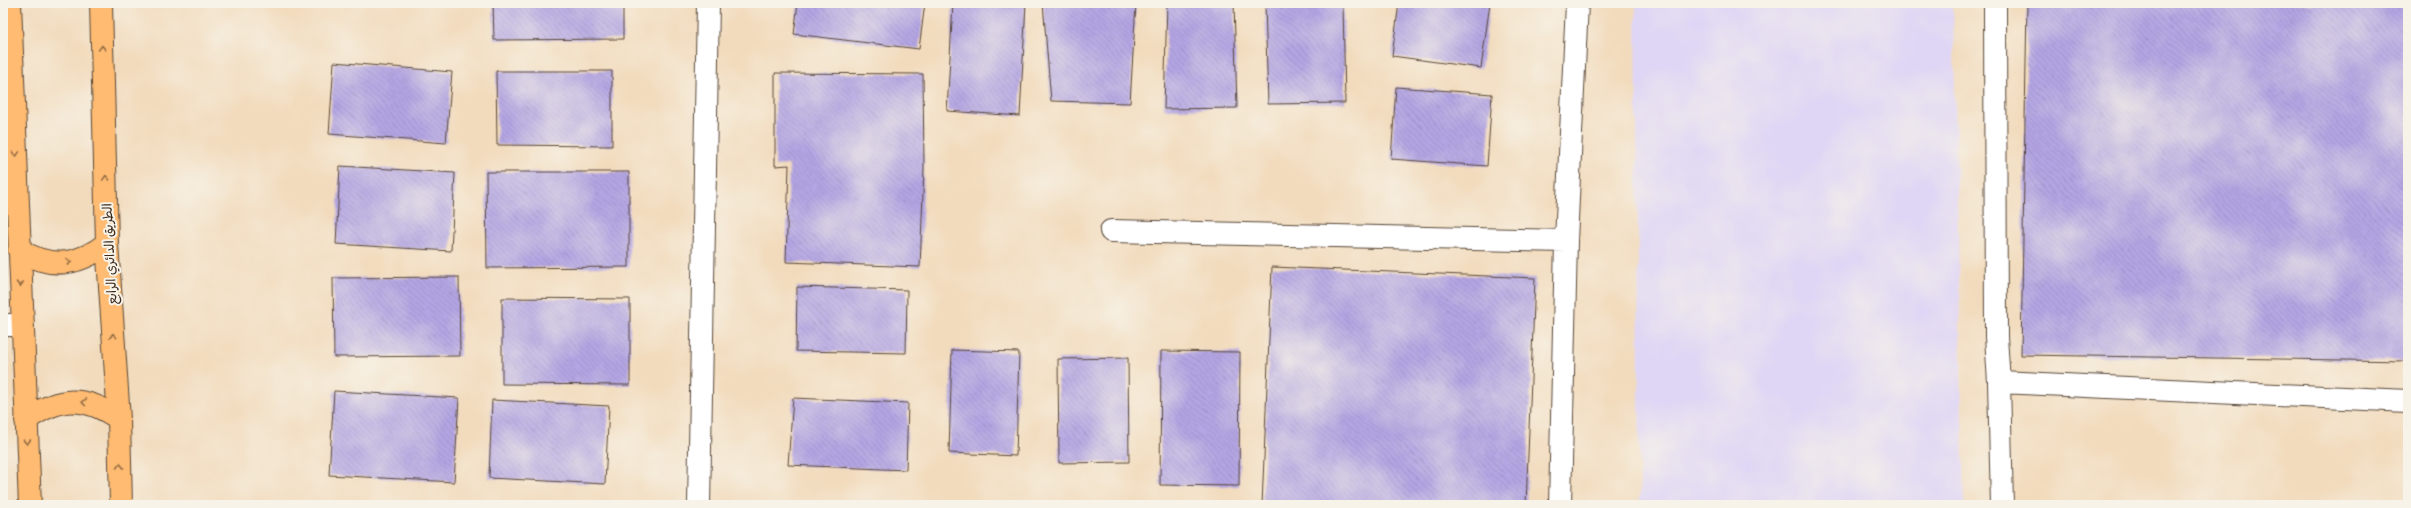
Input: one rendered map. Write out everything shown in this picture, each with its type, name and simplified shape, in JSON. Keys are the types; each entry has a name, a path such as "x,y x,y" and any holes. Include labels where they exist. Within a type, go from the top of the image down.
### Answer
{"main road":[{"path":"10,3 19,250 12,325 26,420 30,505"},
{"name":"الطريق الدائري الرابع","path":"101,3 107,243 119,419 121,505"},
{"path":"19,250 33,258 48,263 65,263 88,257 107,243"},
{"path":"26,420 40,410 55,403 72,401 89,403 100,407 119,419"}],"street":[{"path":"699,505 708,3"},
{"path":"1560,505 1566,241 1577,3"},
{"path":"1995,3 1996,337 1999,382 2002,505"},
{"path":"1111,232 1566,241"},
{"path":"1999,382 2408,401"}],"shaded area":[{"path":"1636,3 1953,3 1964,505 1640,505"}],"building":[{"path":"493,3 623,3 623,39 494,40"},
{"path":"798,3 925,3 919,49 794,34"},
{"path":"953,3 1026,3 1020,116 947,111"},
{"path":"1043,3 1136,3 1130,103 1051,101"},
{"path":"1167,3 1234,3 1237,108 1164,109"},
{"path":"1265,3 1343,3 1345,103 1268,104"},
{"path":"1399,3 1490,3 1481,68 1392,56"},
{"path":"2027,3 2408,3 2408,361 2021,355"},
{"path":"334,62 452,72 446,143 329,134"},
{"path":"496,71 612,71 612,146 497,145"},
{"path":"775,73 923,74 924,169 920,267 786,262 789,165 775,166"},
{"path":"1396,87 1492,94 1487,166 1391,159"},
{"path":"340,166 455,173 451,251 336,244"},
{"path":"486,172 629,172 629,267 487,268"},
{"path":"1272,267 1535,278 1526,505 1262,505"},
{"path":"459,277 460,356 334,357 333,278"},
{"path":"797,287 907,290 906,353 796,351"},
{"path":"502,298 630,299 630,385 502,384"},
{"path":"952,350 1019,352 1016,456 949,453"},
{"path":"1161,351 1240,352 1239,486 1160,485"},
{"path":"1128,358 1129,462 1059,463 1058,359"},
{"path":"334,391 459,398 454,482 329,475"},
{"path":"793,398 908,403 906,470 788,465"},
{"path":"492,400 609,406 605,484 489,478"}]}
